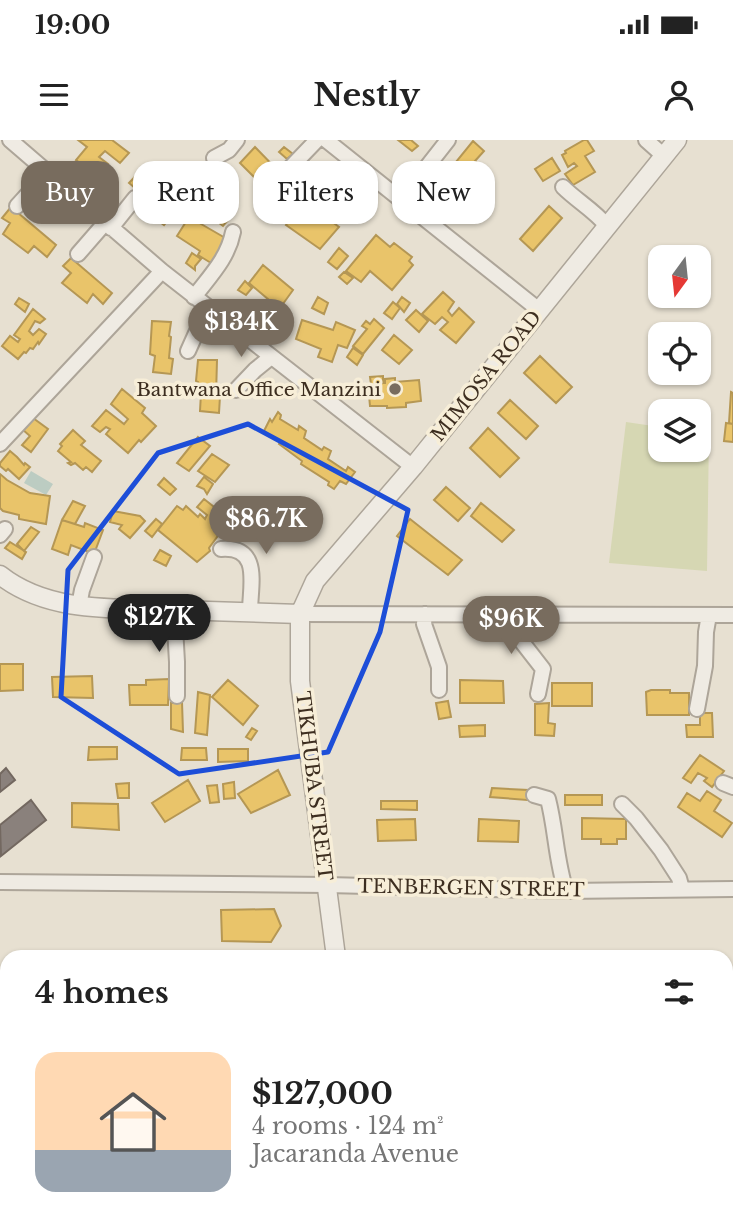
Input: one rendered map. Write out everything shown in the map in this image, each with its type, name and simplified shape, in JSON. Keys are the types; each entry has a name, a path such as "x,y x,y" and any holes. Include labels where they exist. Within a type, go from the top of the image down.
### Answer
{"street":[{"path":"10,140 34,161"},
{"path":"214,158 229,150 237,140"},
{"path":"297,161 317,140"},
{"path":"326,140 392,193"},
{"path":"433,161 449,140"},
{"path":"646,140 664,156"},
{"name":"MIMOSA ROAD","path":"300,614 315,581 413,467 677,140"},
{"path":"563,187 607,226"},
{"path":"78,254 133,200"},
{"path":"17,206 21,202"},
{"path":"431,224 539,310"},
{"path":"108,225 194,297 413,467"},
{"path":"194,297 224,258 233,232"},
{"path":"0,444 162,271"},
{"path":"188,351 201,322 215,313"},
{"path":"236,390 271,357"},
{"path":"221,549 233,548 246,555 252,568 250,612"},
{"path":"79,606 94,557"},
{"path":"0,575 8,582 49,600 92,608 300,614 733,615"},
{"path":"174,610 177,696"},
{"name":"TIKHUBA STREET","path":"300,614 300,681 335,950"},
{"path":"425,614 424,624 439,667 439,690"},
{"path":"505,614 515,633 542,669 538,694"},
{"path":"697,709 705,666 709,615"},
{"path":"534,794 548,799 560,872 566,891"},
{"path":"622,804 666,858 679,878 682,889"},
{"name":"TENBERGEN STREET","path":"0,882 327,885 566,891 733,889"}],"highlighted area":[{"path":"248,424 408,510 380,632 328,752 179,774 61,697 68,570 158,453"}],"green space":[{"path":"626,422 648,425 648,462 709,462 707,571 609,563"}],"shaded area":[{"path":"31,471 53,484 46,495 24,483"}],"building: Homes":[{"path":"78,140 112,140 129,153 120,163 105,151 99,157 104,161 77,161 87,147"},
{"path":"398,140 411,140 418,146 412,151"},
{"path":"587,140 594,151 585,156 595,172 573,185 565,174 577,166 574,163 568,167 562,155"},
{"path":"473,141 484,151 475,161 457,161"},
{"path":"255,147 269,161 253,161 253,176 240,163"},
{"path":"284,147 293,154 287,159 279,152"},
{"path":"552,158 560,171 543,181 535,169"},
{"path":"549,206 562,218 533,251 520,239"},
{"path":"11,207 21,215 21,224 31,224 56,245 47,257 34,246 28,253 3,234 10,223 2,218"},
{"path":"185,224 201,224 227,239 211,263 198,255 200,251 177,236"},
{"path":"335,224 339,227 320,249 286,225"},
{"path":"376,235 390,247 394,243 412,257 409,261 413,265 392,290 370,271 361,282 346,271"},
{"path":"339,248 348,256 337,269 328,262"},
{"path":"192,253 201,259 195,270 186,263"},
{"path":"71,258 112,293 103,304 93,294 87,303 62,283 71,273 63,266"},
{"path":"263,265 293,290 280,308 290,320 283,327 261,310 269,300 249,283"},
{"path":"344,272 353,278 347,284 339,277"},
{"path":"245,281 252,288 246,295 238,290"},
{"path":"443,292 454,302 448,311 452,316 459,308 474,322 456,343 440,330 448,322 442,317 435,324 422,314"},
{"path":"318,297 328,303 324,314 312,308"},
{"path":"402,297 410,303 404,312 397,304"},
{"path":"19,298 29,304 25,312 15,304"},
{"path":"393,302 400,308 392,319 384,313"},
{"path":"33,309 45,319 40,323 35,321 29,331 33,335 39,329 46,334 39,344 38,342 18,359 2,346 10,336 18,342 20,339 14,335"},
{"path":"416,310 428,321 419,332 406,320"},
{"path":"374,319 384,328 363,354 353,346 367,329 362,326 366,321 370,324"},
{"path":"302,320 333,330 336,322 355,330 347,348 338,345 332,362 318,357 321,349 296,339"},
{"path":"152,321 171,322 171,374 153,372 155,356 150,354"},
{"path":"394,335 412,350 399,364 382,350"},
{"path":"353,348 363,355 357,365 347,357"},
{"path":"540,356 572,387 556,403 524,373"},
{"path":"198,360 217,360 216,396 220,396 219,413 200,411 201,393 197,393 196,381"},
{"path":"383,376 383,383 385,379 395,378 395,382 419,380 421,401 406,403 406,407 370,406 370,377"},
{"path":"122,389 145,408 142,413 156,426 128,453 106,434 110,429 106,427 100,432 92,426 106,410 124,424 128,419 111,404"},
{"path":"731,392 733,393 733,424 729,423"},
{"path":"510,400 538,426 526,439 498,413"},
{"path":"278,412 280,419 298,430 299,426 306,431 304,438 322,450 324,447 331,451 328,459 346,471 348,467 355,472 346,484 340,481 334,489 328,485 329,482 301,464 302,461 264,431 270,419 272,422"},
{"path":"33,418 48,429 31,452 22,445 30,436 22,429"},
{"path":"726,423 733,424 733,442 724,441"},
{"path":"488,428 519,458 500,477 470,448"},
{"path":"73,430 85,441 81,445 101,461 92,472 86,467 83,470 75,463 71,465 58,451 62,446 60,444"},
{"path":"198,437 210,446 189,471 177,463"},
{"path":"10,451 24,465 25,463 30,467 19,479 0,466"},
{"path":"212,454 229,465 215,482 198,471"},
{"path":"0,474 30,493 50,496 46,524 19,519 19,515 0,508"},
{"path":"204,477 213,484 207,494 197,486"},
{"path":"164,478 176,489 170,495 158,485"},
{"path":"446,487 470,508 458,521 434,500"},
{"path":"204,499 232,521 225,528 216,524 213,528 220,533 209,548 210,551 197,562 158,530 177,506 183,510 186,506 198,517 200,514 205,519 207,515 197,507"},
{"path":"73,501 85,506 75,524 62,520"},
{"path":"481,503 514,530 502,542 471,516"},
{"path":"113,511 140,516 145,521 130,538 119,529 122,525 110,522"},
{"path":"156,519 162,524 152,537 145,531"},
{"path":"410,519 462,560 448,575 397,536"},
{"path":"62,520 84,527 85,523 103,530 94,554 71,545 68,555 52,549"},
{"path":"31,527 39,532 24,551 17,544"},
{"path":"10,542 26,552 22,559 5,548"},
{"path":"160,550 171,556 166,566 154,560"},
{"path":"0,664 23,664 23,690 0,691"},
{"path":"92,676 93,698 53,697 52,677"},
{"path":"169,679 168,705 130,705 129,685 146,685 146,680"},
{"path":"228,680 258,706 243,725 212,697"},
{"path":"460,680 503,681 504,703 460,703"},
{"path":"552,683 592,683 592,706 552,706"},
{"path":"651,690 689,693 689,715 647,715 646,692"},
{"path":"198,692 210,695 207,735 195,733"},
{"path":"448,701 451,717 439,719 436,703"},
{"path":"182,702 183,732 171,729 171,703"},
{"path":"549,703 548,723 555,724 554,736 535,735 535,704"},
{"path":"700,713 712,713 713,737 687,737 686,725 700,725"},
{"path":"485,725 485,736 460,737 459,726"},
{"path":"252,728 257,731 251,740 246,737"},
{"path":"89,747 117,747 117,759 88,760"},
{"path":"182,748 206,748 207,760 181,760"},
{"path":"218,749 248,749 248,761 218,762"},
{"path":"700,755 724,771 712,787 704,781 707,778 698,773 691,783 683,778"},
{"path":"278,770 290,795 251,813 238,794"},
{"path":"188,780 200,801 165,822 152,803"},
{"path":"234,782 235,798 224,799 223,784"},
{"path":"129,783 129,798 118,798 116,784"},
{"path":"217,785 219,802 210,803 207,786"},
{"path":"492,788 528,790 527,800 490,797"},
{"path":"707,791 721,800 714,811 732,823 722,837 678,807 687,793 700,801"},
{"path":"565,795 602,795 602,805 565,805"},
{"path":"381,801 417,801 417,810 381,809"},
{"path":"72,803 118,804 119,830 72,827"},
{"path":"582,818 626,819 626,839 617,839 617,844 601,844 601,839 582,839"},
{"path":"415,819 416,840 378,841 377,820"},
{"path":"479,819 519,821 518,842 478,841"},
{"path":"274,909 281,926 271,942 222,941 221,910"}],"building: Industry":[{"path":"6,768 15,780 0,792 0,774"},
{"path":"31,800 46,820 1,856 0,825"}],"place":[{"name":"Bantwana Office Manzini","path":"395,389"}]}
